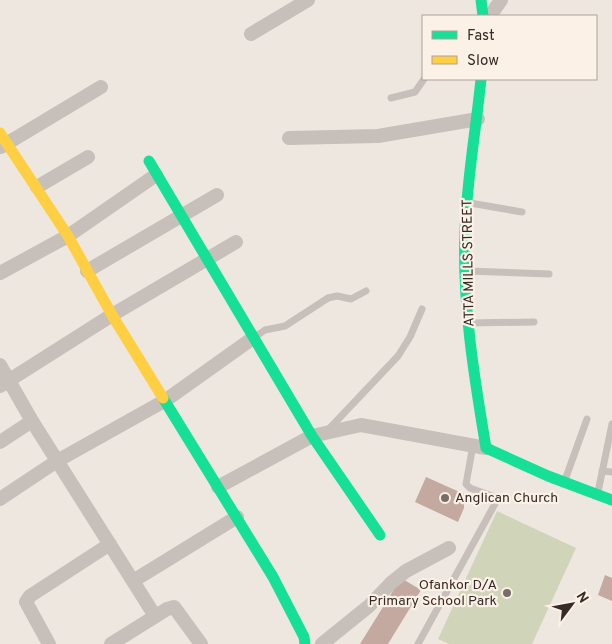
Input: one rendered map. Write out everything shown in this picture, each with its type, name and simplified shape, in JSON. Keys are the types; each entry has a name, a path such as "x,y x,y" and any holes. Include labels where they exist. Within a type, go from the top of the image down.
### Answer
{"street":[{"path":"251,34 308,0"},
{"path":"481,0 483,15"},
{"path":"491,15 501,0"},
{"name":"ATTA MILLS STREET","path":"479,446 469,323 467,202 478,120 481,80"},
{"path":"102,87 2,141 37,187 68,236 112,315 166,400 273,577 304,638 305,644"},
{"path":"289,138 378,136 478,120"},
{"path":"37,187 88,157"},
{"path":"148,161 312,436 380,535"},
{"path":"0,274 68,236 156,175"},
{"path":"87,271 217,195"},
{"path":"5,383 112,315 236,242"},
{"path":"0,499 57,460 166,400 253,338"},
{"path":"0,365 5,383 32,421 155,616"},
{"path":"0,442 32,421"},
{"path":"218,486 312,436 361,425 479,446 612,500"},
{"path":"133,581 237,517"},
{"path":"49,644 26,602 30,596 110,544"},
{"path":"322,644 369,606 391,583 406,572 449,548"},
{"path":"111,644 155,616 174,607 201,644"}],"lane":[{"path":"391,98 415,92 423,80"},
{"path":"467,202 522,212"},
{"path":"467,271 549,274"},
{"path":"253,338 265,330 285,326 328,298 336,296 351,300 366,291"},
{"path":"328,431 398,356 410,337 422,309"},
{"path":"469,323 534,322"},
{"path":"564,482 587,419"},
{"path":"598,495 612,424"},
{"path":"418,644 496,502 495,498 470,488 466,484 479,446"},
{"path":"602,471 612,472"}],"green space":[{"name":"Ofankor D/A Primary School Park","path":"497,511 576,548 532,644 449,644 438,639"}],"building":[{"path":"426,477 464,494 464,508 458,522 415,502"},
{"path":"605,575 612,578 612,601 598,595"},
{"path":"401,578 421,590 388,644 360,644"}],"traffic: fast":[{"path":"481,0 483,15"},
{"path":"481,80 465,230 465,285 477,394 486,448 548,476 612,500"},
{"path":"149,161 312,436 380,535"},
{"path":"163,398 273,577 304,637 305,644"}],"traffic: slow":[{"path":"0,133 68,236 112,315 163,398"}],"place":[{"name":"Anglican Church","path":"445,498"},
{"name":"Ofankor D/A Primary School Park","path":"507,593"}]}
